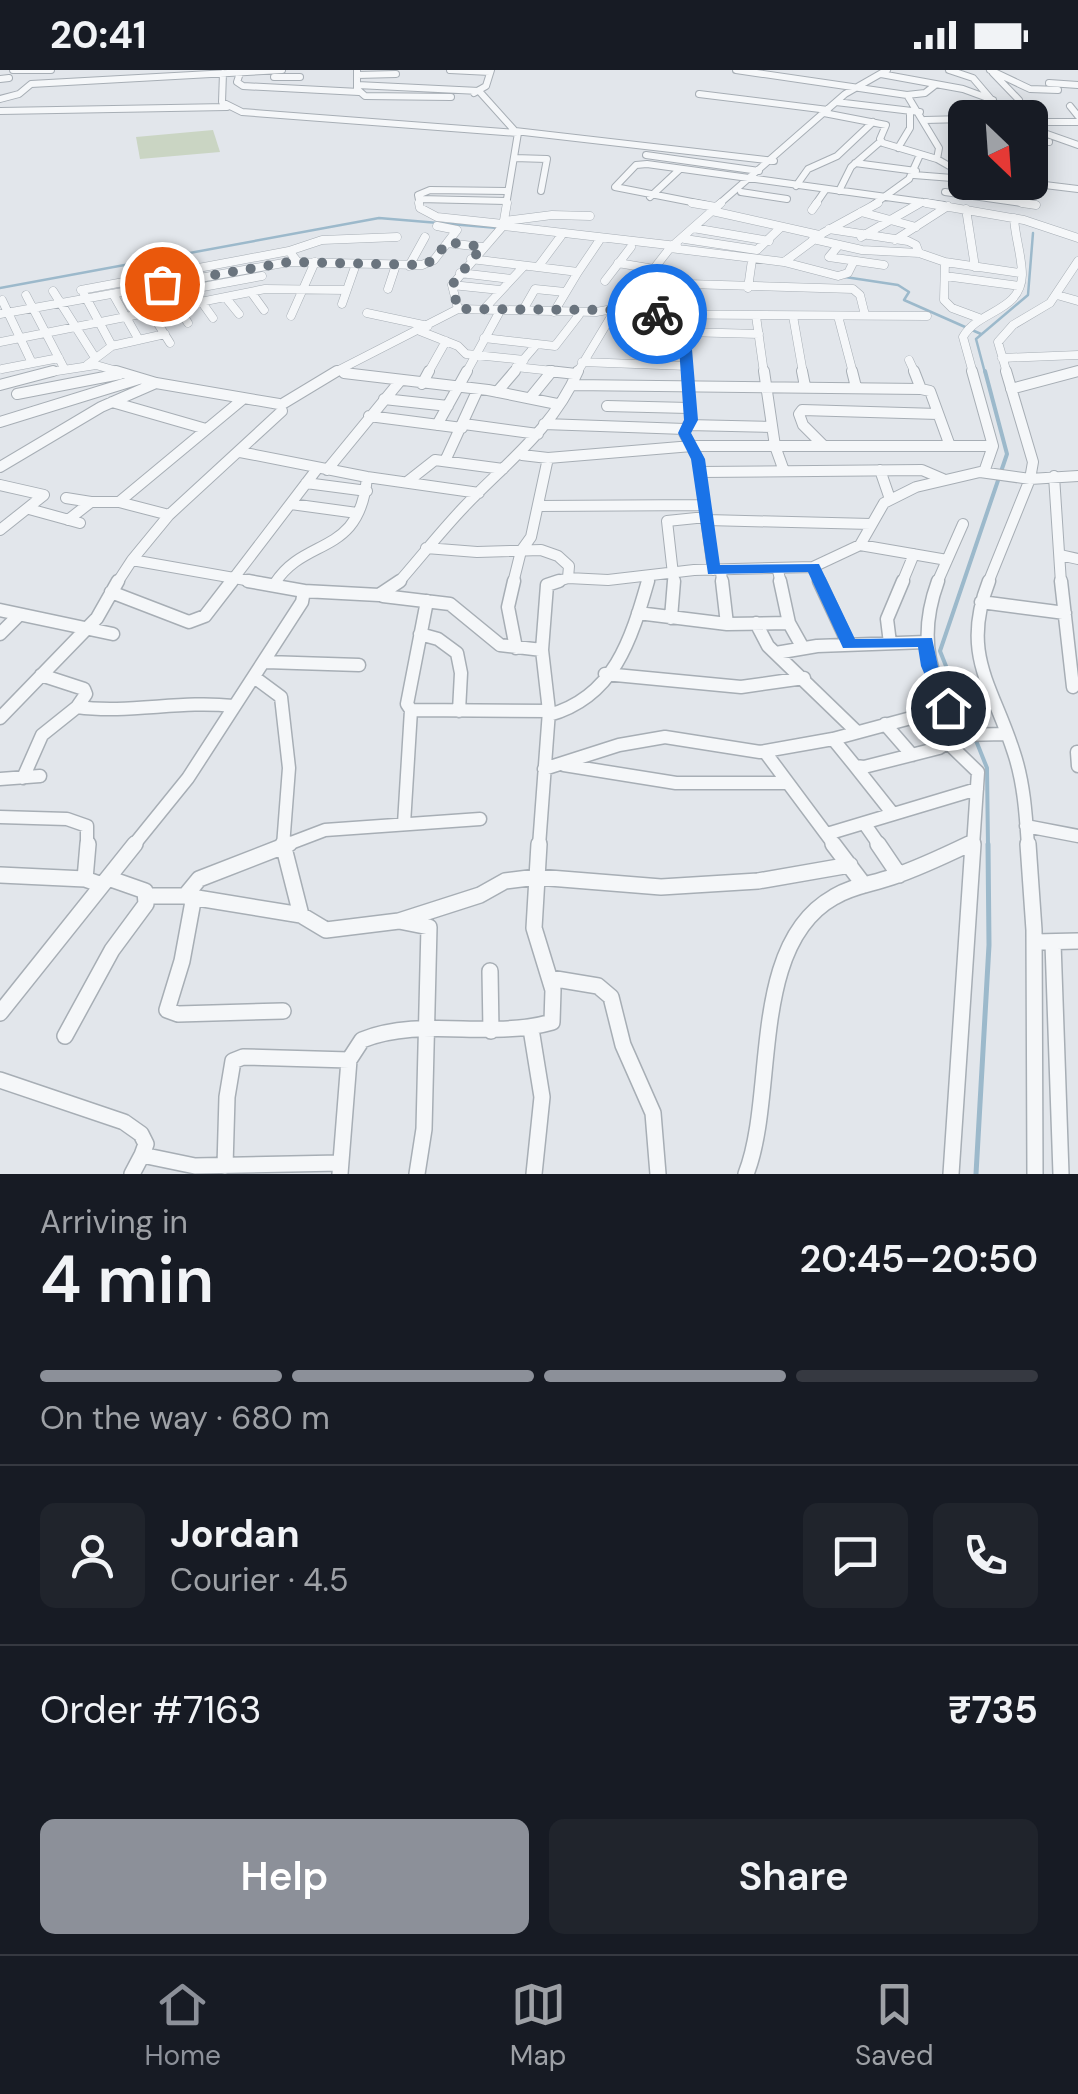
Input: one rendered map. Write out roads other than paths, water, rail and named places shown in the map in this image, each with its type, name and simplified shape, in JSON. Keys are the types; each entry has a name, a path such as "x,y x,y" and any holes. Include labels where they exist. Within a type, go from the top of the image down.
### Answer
{"street":[{"path":"0,78 12,73 53,70 52,82"},
{"path":"261,74 282,70"},
{"path":"240,71 237,82 243,86 358,89 380,99 478,92 486,86 490,71 450,70"},
{"path":"736,70 907,95 925,93 934,86"},
{"path":"949,70 973,78 993,100"},
{"path":"990,70 1033,89 1058,90"},
{"path":"990,70 1020,100"},
{"path":"12,73 28,84 240,71 300,76"},
{"path":"220,72 222,102 227,107"},
{"path":"358,89 357,72 396,74"},
{"path":"379,595 394,588 479,492 522,455 615,313 633,300 673,247 839,103 884,72 934,86 963,89 993,100"},
{"path":"1020,82 1078,84"},
{"path":"0,99 20,94 28,84"},
{"path":"458,309 452,285 502,225 518,142 515,131 478,92"},
{"path":"700,94 828,112 888,127 881,141 855,163 838,190"},
{"path":"907,95 939,148 937,159"},
{"path":"839,103 915,111"},
{"path":"1070,106 1078,119 1030,122 1078,141"},
{"path":"0,112 227,107 242,112 515,131 763,170 796,186 966,209 1019,219 1078,238"},
{"path":"898,148 915,111"},
{"path":"925,120 948,119"},
{"path":"796,186 808,169 837,156 872,122"},
{"path":"1048,133 1078,141"},
{"path":"881,141 948,164"},
{"path":"646,155 763,170"},
{"path":"784,262 828,229 902,188 915,173 919,157"},
{"path":"514,158 547,159 541,192"},
{"path":"855,163 948,178"},
{"path":"763,170 680,169 640,164 614,187 839,245 919,253 946,262 1020,273"},
{"path":"650,196 680,169"},
{"path":"715,210 763,170"},
{"path":"895,240 944,205 948,186"},
{"path":"1048,186 1078,190"},
{"path":"812,210 826,189"},
{"path":"506,196 430,190 420,193 419,200 420,208 432,216 784,262 844,275 854,261"},
{"path":"741,192 787,198"},
{"path":"998,200 1036,205"},
{"path":"861,236 922,202"},
{"path":"966,209 975,267"},
{"path":"861,212 916,227"},
{"path":"502,225 552,215 590,216"},
{"path":"989,472 993,446 964,348 967,328 1010,302 1020,286 1019,219"},
{"path":"82,291 113,294 297,261 409,266 434,260 458,230 437,226"},
{"path":"685,239 752,250 762,248 781,227"},
{"path":"0,718 105,608 110,592 132,560 169,515 240,452 284,406 342,368 465,310 580,315 628,310 652,283 673,247 695,228"},
{"path":"695,228 768,242"},
{"path":"828,229 914,243 919,253"},
{"path":"538,268 560,236"},
{"path":"4,314 60,304 82,291 289,251 322,240 396,237"},
{"path":"409,266 425,237"},
{"path":"447,242 482,247"},
{"path":"554,312 599,242"},
{"path":"839,245 829,257 884,265"},
{"path":"605,282 631,247"},
{"path":"289,251 297,261"},
{"path":"886,252 888,280"},
{"path":"246,259 276,288"},
{"path":"471,259 578,272"},
{"path":"748,288 752,260"},
{"path":"1034,1174 1034,942 1022,780 1000,734 980,665 977,628 982,602 1028,478 1031,452 998,342 1004,332 1056,295 1078,261"},
{"path":"291,316 316,262"},
{"path":"946,262 947,305 979,318"},
{"path":"618,263 654,268"},
{"path":"342,304 356,264"},
{"path":"388,289 396,266"},
{"path":"485,308 524,266"},
{"path":"800,267 803,289"},
{"path":"460,273 511,278"},
{"path":"192,289 262,276"},
{"path":"945,276 1020,286"},
{"path":"185,280 213,318"},
{"path":"652,283 853,288 860,295 865,316"},
{"path":"162,284 188,323"},
{"path":"452,285 500,290"},
{"path":"0,342 276,288 346,290"},
{"path":"62,363 4,384 1,366 90,360 112,346 168,339 137,290"},
{"path":"523,310 535,290 566,292"},
{"path":"53,291 90,360 156,383 284,406 458,309 927,316"},
{"path":"82,291 112,346"},
{"path":"251,292 264,310"},
{"path":"113,294 139,340"},
{"path":"26,295 62,363"},
{"path":"1056,295 1078,301"},
{"path":"226,298 238,314"},
{"path":"2,300 4,314 32,364"},
{"path":"437,425 500,311"},
{"path":"366,313 424,330 474,355 520,363 574,380 930,391 950,446"},
{"path":"683,314 690,386 686,427 700,472 727,624"},
{"path":"484,338 558,345 580,315"},
{"path":"756,316 772,427 784,470"},
{"path":"793,316 804,386"},
{"path":"838,316 856,387"},
{"path":"653,336 759,334"},
{"path":"422,384 446,341"},
{"path":"497,392 536,344"},
{"path":"1002,358 1078,355"},
{"path":"909,360 921,389"},
{"path":"582,362 688,366"},
{"path":"530,398 552,371"},
{"path":"1011,389 1074,372 1078,381"},
{"path":"17,394 124,373"},
{"path":"344,373 478,389 557,404"},
{"path":"0,422 141,379"},
{"path":"110,592 189,622 205,616 306,483 400,381"},
{"path":"0,467 112,402 156,383"},
{"path":"445,461 478,389"},
{"path":"118,502 243,398"},
{"path":"384,400 448,406"},
{"path":"112,402 206,429"},
{"path":"608,406 689,408"},
{"path":"824,446 803,425 799,414 802,410 938,414"},
{"path":"369,416 437,425 541,429 772,427"},
{"path":"522,455 548,458 692,446 993,446"},
{"path":"240,452 322,470 479,492"},
{"path":"516,648 508,607 521,551 531,538 540,506 548,458"},
{"path":"407,482 424,465 445,461 504,469"},
{"path":"880,470 890,499"},
{"path":"700,472 922,470 943,479"},
{"path":"142,1156 176,1164 340,1168 350,1060 356,1045 365,1038 424,1031 531,1029 552,1022 556,1014 550,978 534,928 549,713 542,650 547,585 568,578 608,580 675,572 778,571 828,564 860,545 890,499 943,479 989,472 1028,478 1078,476"},
{"path":"1054,476 1073,686"},
{"path":"275,584 292,559 328,547 357,512 367,491 367,477"},
{"path":"306,483 367,491"},
{"path":"0,484 42,493 43,498 0,530"},
{"path":"66,498 118,502 169,515"},
{"path":"28,509 74,522 91,502"},
{"path":"291,504 357,512"},
{"path":"540,506 871,524"},
{"path":"671,618 675,572 667,522 706,514"},
{"path":"951,1174 977,790 975,766 958,738 930,666 926,642 930,602 962,524"},
{"path":"860,545 947,560"},
{"path":"426,548 541,550 558,556 569,566 568,578"},
{"path":"890,643 887,619 914,554"},
{"path":"1060,555 1078,558"},
{"path":"132,560 304,591 379,595 456,607 497,644 542,650"},
{"path":"813,567 849,645"},
{"path":"778,571 790,623 803,648"},
{"path":"411,710 549,713 584,703 634,640 650,576"},
{"path":"0,1013 188,778 266,662 302,602 304,591"},
{"path":"404,824 411,710 407,704 426,601"},
{"path":"982,602 1069,620"},
{"path":"0,610 112,634"},
{"path":"638,613 727,624 790,623"},
{"path":"0,634 19,615"},
{"path":"756,623 776,654 856,731"},
{"path":"420,634 438,639 456,653 461,673 459,711"},
{"path":"776,654 803,648 926,642"},
{"path":"266,662 359,666"},
{"path":"605,674 741,687 804,678"},
{"path":"22,778 42,735 77,707 86,694 84,689 41,675"},
{"path":"254,678 282,697 289,768 282,845 301,915"},
{"path":"77,707 114,712 188,702 233,706"},
{"path":"544,769 620,745 664,737 693,739 718,749 765,752 834,739 948,708"},
{"path":"884,724 912,756"},
{"path":"855,766 912,756 958,738 1000,734"},
{"path":"834,739 893,814"},
{"path":"765,752 864,885"},
{"path":"1077,752 1078,766"},
{"path":"560,764 600,773 711,784 788,783"},
{"path":"0,779 40,776"},
{"path":"827,834 977,790"},
{"path":"0,817 67,819 87,826 90,834 82,870 86,879"},
{"path":"283,1012 178,1014 167,1010 182,961 190,896 199,879 325,830 480,819"},
{"path":"864,823 899,875"},
{"path":"1026,826 1078,836"},
{"path":"746,1174 754,1148 786,953 798,931 826,901 972,843"},
{"path":"147,896 190,896 301,915 326,930 399,921 480,895 505,881 537,877 661,887 758,881 850,865"},
{"path":"0,875 105,881 140,888 147,896 146,904 112,950 65,1036"},
{"path":"399,921 429,926 424,1129 418,1174"},
{"path":"1034,942 1078,941"},
{"path":"1053,943 1061,1174"},
{"path":"490,970 490,1031"},
{"path":"550,978 598,986 612,997 623,1045 653,1113 658,1174"},
{"path":"531,1029 542,1097 534,1174"},
{"path":"225,1166 227,1097 234,1061 350,1060"},
{"path":"0,1080 124,1122 141,1134 146,1144 132,1174"}],"waterway":[{"path":"0,288 379,218 498,228"},
{"path":"985,373 976,339 1028,295 1033,233"},
{"path":"845,277 898,285 909,292 904,300 981,334"},
{"path":"971,729 940,651 1007,454 985,371"},
{"path":"975,738 987,768 988,846"},
{"path":"976,1174 989,945 988,844"}]}
